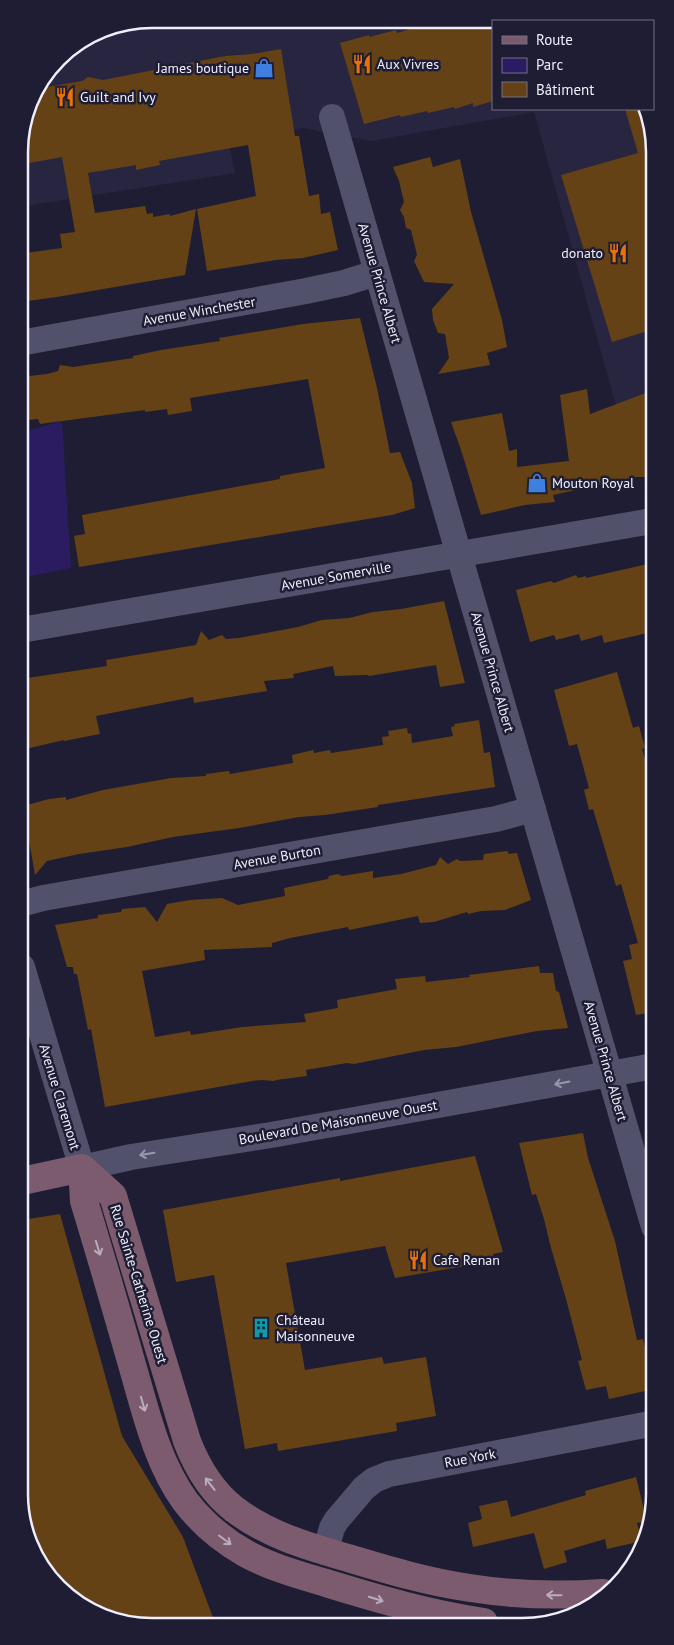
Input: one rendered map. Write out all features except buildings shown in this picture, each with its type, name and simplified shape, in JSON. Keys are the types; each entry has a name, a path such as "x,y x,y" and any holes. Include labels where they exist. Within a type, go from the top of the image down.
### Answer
{"main road":[{"name":"Boulevard De Maisonneuve Ouest","path":"28,1180 82,1168"},
{"name":"Rue Sainte-Catherine Ouest","path":"82,1168 113,1196 181,1423 193,1455 207,1480 233,1508 264,1529 295,1542 402,1574 470,1588 539,1595 596,1593"},
{"name":"Rue Sainte-Catherine Ouest","path":"82,1168 84,1201 153,1436 175,1485 195,1513 212,1530 233,1546 274,1566 408,1608 462,1618"}],"street":[{"name":"Avenue Prince Albert","path":"332,117 646,1199"},
{"name":"Avenue Winchester","path":"28,343 306,291 344,283 376,273"},
{"name":"Avenue Somerville","path":"28,629 646,522"},
{"name":"Avenue Burton","path":"28,902 496,819 533,809"},
{"name":"Avenue Claremont","path":"28,987 82,1168"},
{"name":"Boulevard De Maisonneuve Ouest","path":"82,1168 131,1157 290,1131 646,1067"},
{"name":"Rue York","path":"325,1552 336,1521 364,1488 374,1480 389,1474 646,1425"}],"shaded area":[{"path":"143,28 492,28 492,110 639,110 645,135 646,151 646,461 620,420 534,112 371,141 303,128 229,143 235,173 28,206 28,143 32,119 44,89 70,58 89,44 104,37 127,30"}],"green space":[{"path":"62,421 71,568 28,576 28,431"}],"place":[{"name":"Aux Vivres","path":"362,64"},
{"name":"James boutique","path":"264,68"},
{"name":"Guilt and Ivy","path":"65,97"},
{"name":"donato","path":"618,253"},
{"name":"Mouton Royal","path":"537,483"},
{"name":"Cafe Renan","path":"418,1260"},
{"name":"Château Maisonneuve","path":"261,1328"}]}
